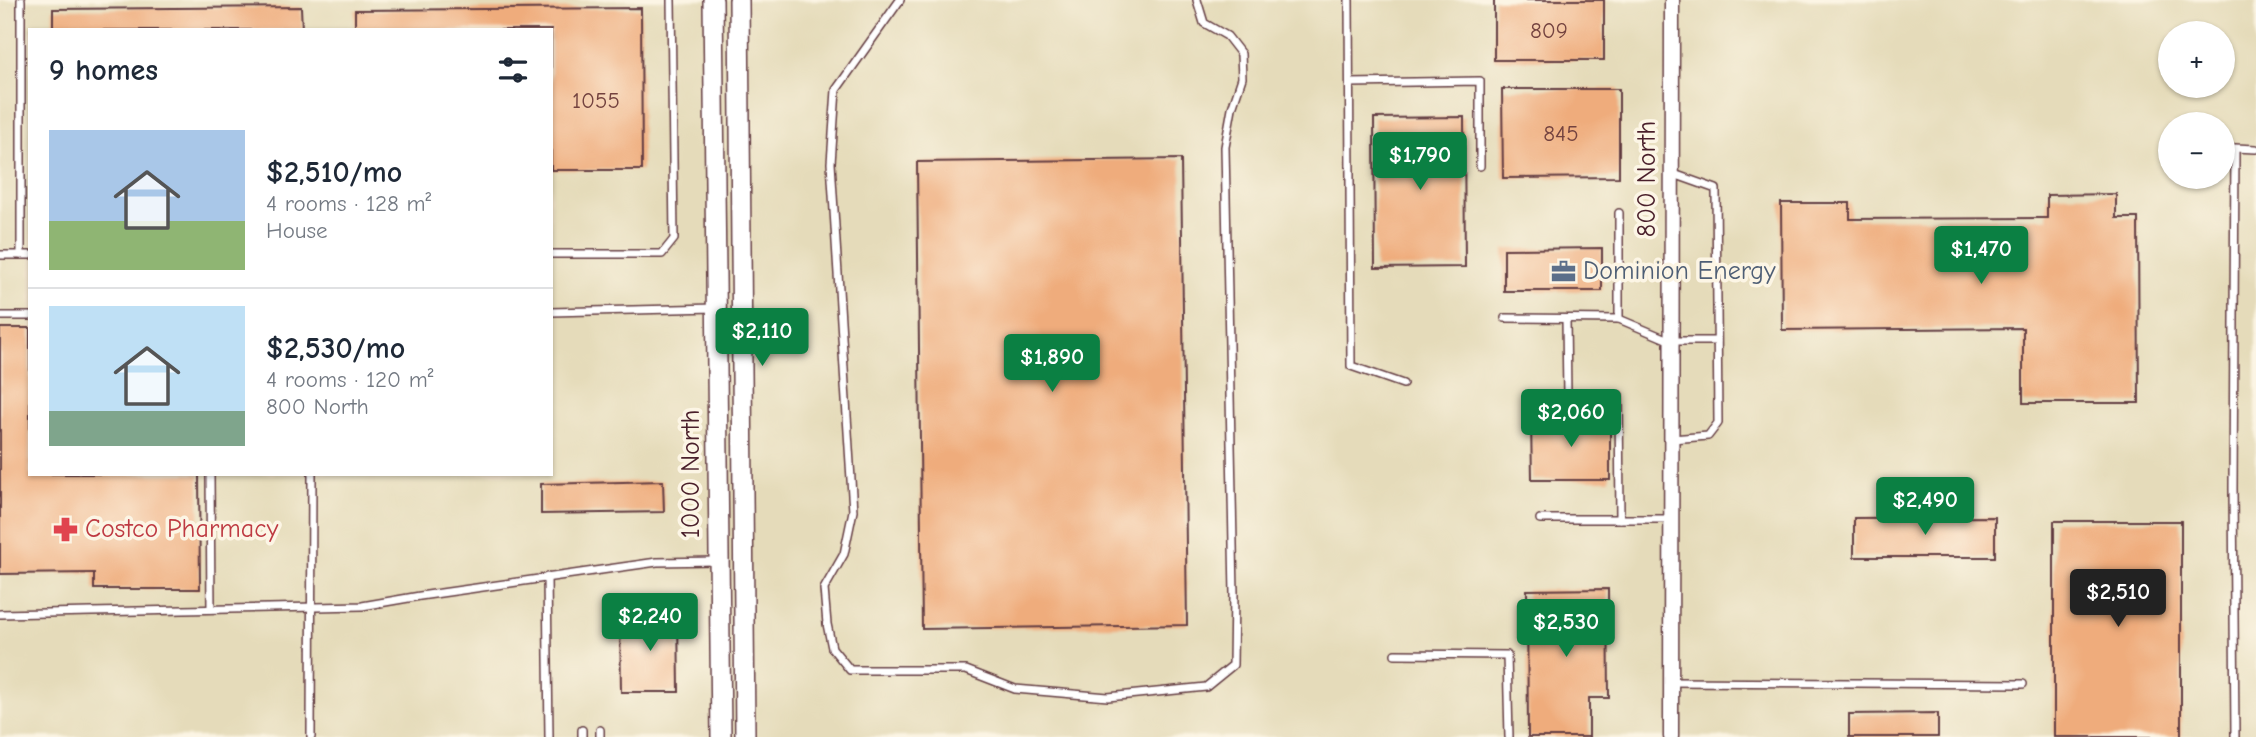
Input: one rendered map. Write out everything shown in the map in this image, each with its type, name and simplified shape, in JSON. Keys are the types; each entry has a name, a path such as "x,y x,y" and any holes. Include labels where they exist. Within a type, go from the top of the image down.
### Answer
{"street":[{"name":"1000 North","path":"713,0 721,737"},
{"name":"1000 North","path":"739,0 745,737"},
{"name":"800 North","path":"1671,737 1672,0"}],"lane":[{"path":"0,255 25,255 21,0"},
{"path":"553,254 662,254 674,239 671,0"},
{"path":"900,0 836,90 831,163 853,511 844,554 824,589 832,648 850,670 966,670 1016,689 1108,697 1206,687 1233,665 1225,147 1231,108 1242,78 1241,54 1227,36 1204,23 1197,0"},
{"path":"1349,0 1351,366 1403,384"},
{"path":"1350,83 1480,82 1480,166"},
{"path":"2235,737 2235,148 2256,149"},
{"path":"1671,173 1716,189 1717,341 1717,423 1708,436 1672,439"},
{"path":"1619,213 1619,319"},
{"path":"553,312 716,308"},
{"path":"0,316 28,316"},
{"path":"1505,318 1619,319 1671,341 1717,341"},
{"path":"1566,319 1567,396 1619,395 1620,519"},
{"path":"210,476 211,609"},
{"path":"311,737 312,476"},
{"path":"1539,519 1671,519"},
{"path":"0,614 362,606 657,562 718,561"},
{"path":"547,578 549,737"},
{"path":"1395,654 1507,655 1508,737"},
{"path":"1671,682 2023,684"}],"shaded area":[{"path":"0,0 2256,0 2256,737 0,737"}],"building":[{"path":"1494,0 1604,0 1604,60 1494,60"},
{"path":"301,7 302,28 53,28 53,9"},
{"path":"641,8 642,170 553,170 553,28 355,28 355,10"},
{"path":"1502,89 1619,89 1619,177 1503,178"},
{"path":"1464,117 1465,267 1375,268 1374,118"},
{"path":"1181,159 1187,625 922,629 917,162"},
{"path":"2116,194 2116,218 2138,218 2139,403 2023,403 2023,328 1782,330 1781,203 1850,203 1850,219 2047,218 2047,195"},
{"path":"1602,248 1602,291 1504,291 1504,249"},
{"path":"0,328 28,328 28,476 199,476 200,589 94,589 94,573 0,574"},
{"path":"1531,419 1610,419 1610,480 1532,480"},
{"path":"663,481 664,512 541,514 541,484"},
{"path":"1995,517 1995,557 1854,557 1854,518"},
{"path":"2054,521 2181,521 2181,737 2054,737"},
{"path":"1608,589 1609,698 1589,698 1589,737 1528,737 1527,590"},
{"path":"678,613 679,692 621,692 620,614"},
{"path":"1938,713 1938,737 1849,737 1849,714"}],"place":[{"name":"Dominion Energy","path":"1563,271"},
{"name":"Costco Pharmacy","path":"65,529"}]}
